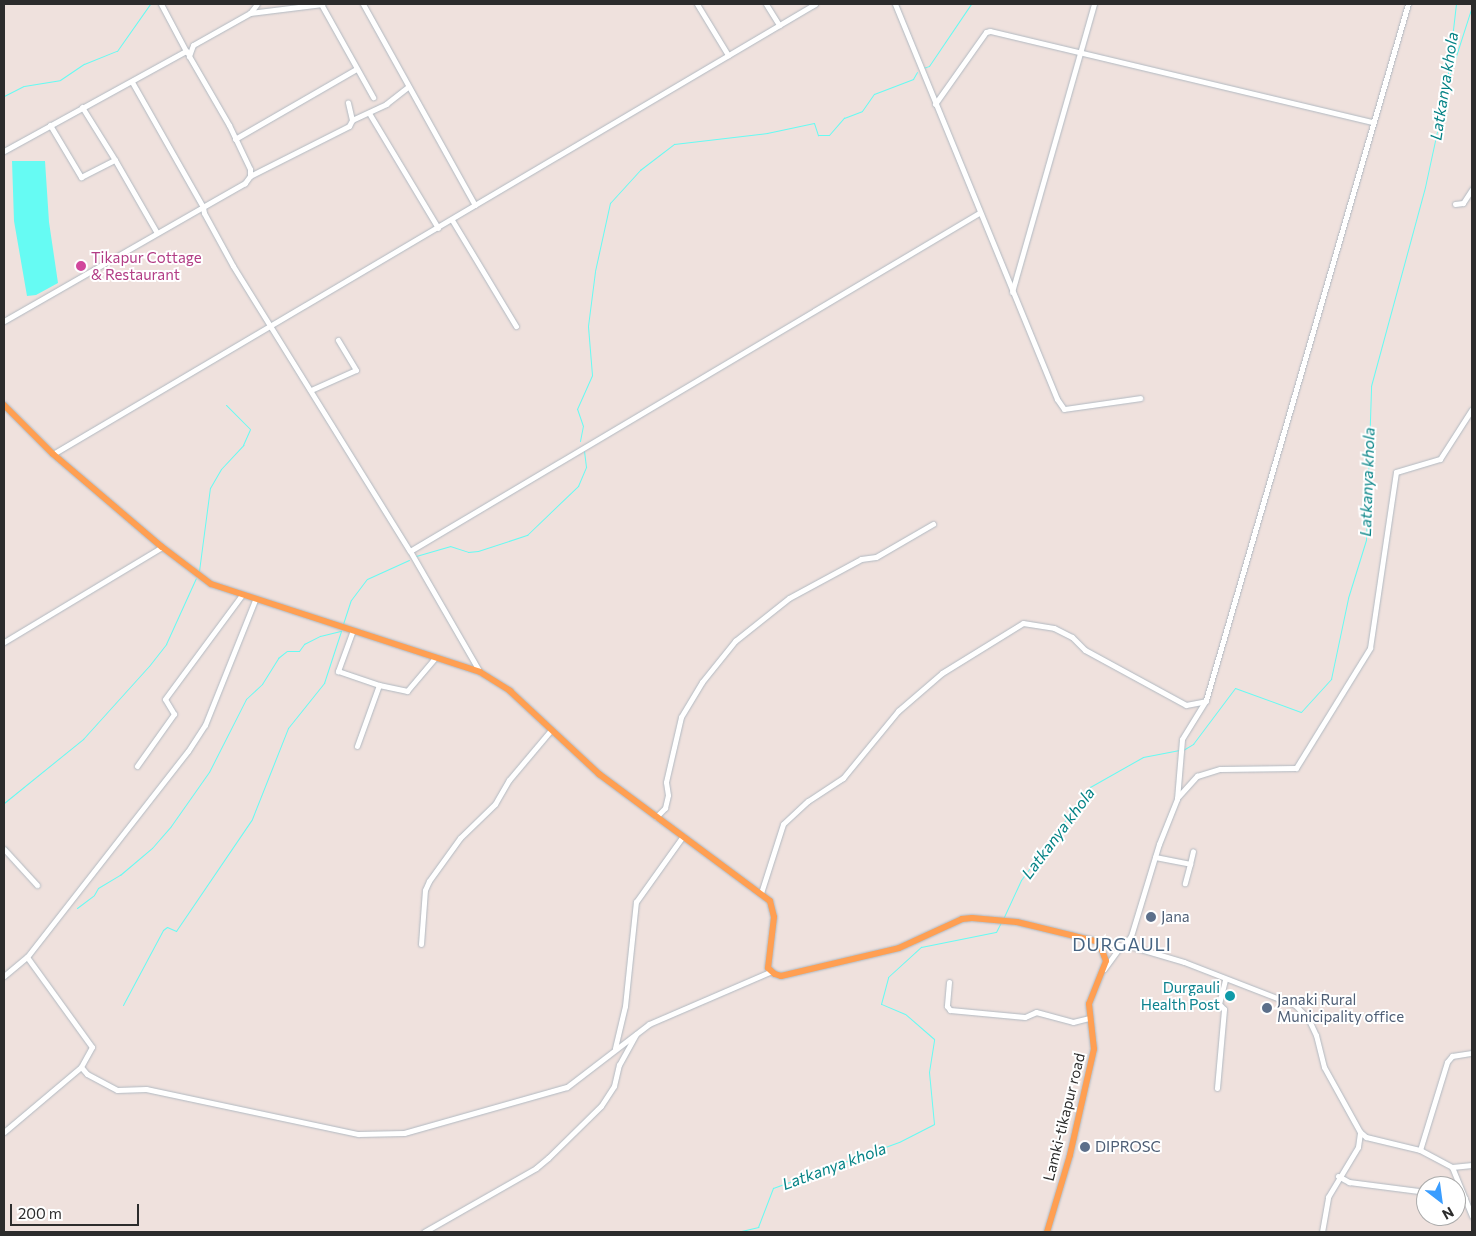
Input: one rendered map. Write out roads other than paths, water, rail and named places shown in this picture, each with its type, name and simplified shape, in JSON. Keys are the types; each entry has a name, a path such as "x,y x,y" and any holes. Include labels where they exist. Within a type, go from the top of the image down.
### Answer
{"main road":[{"path":"4,404 53,454 162,547 211,584 255,600 480,672 510,691 599,774 770,901 774,918 768,963 770,972 781,976 899,948 962,919 983,918 1016,922 1099,942"},
{"name":"Lamki-tikapur road","path":"1047,1232 1070,1155 1094,1048 1089,1018 1089,1004 1104,969 1104,950 1099,942"}],"street":[{"path":"162,4 183,39 187,53 235,138 250,169 250,176"},
{"path":"4,151 82,107 187,53 194,45 250,13 258,4"},
{"path":"250,13 321,4 373,97"},
{"path":"363,4 475,205"},
{"path":"697,4 728,55"},
{"path":"766,4 779,26"},
{"path":"53,454 272,328 475,205 816,4"},
{"path":"895,4 1012,293 1064,409 1140,398"},
{"path":"1012,293 1094,4"},
{"path":"1104,969 1131,936 1155,857 1176,799 1182,739 1206,700 1408,4"},
{"path":"935,104 986,32 1080,52 1373,122"},
{"path":"235,138 356,69"},
{"path":"132,82 203,208 233,266 410,551 480,672"},
{"path":"352,120 369,113 408,87"},
{"path":"4,320 203,208 250,176 349,126 352,120 348,102"},
{"path":"82,107 157,233"},
{"path":"369,113 438,228"},
{"path":"50,125 81,178 115,160"},
{"path":"1455,204 1464,202 1472,188"},
{"path":"410,551 979,213"},
{"path":"452,220 516,326"},
{"path":"311,390 356,370 338,340"},
{"path":"1176,799 1197,776 1220,769 1296,768 1370,648 1396,472 1440,459 1472,409"},
{"path":"656,817 665,808 668,795 668,766 681,718 702,682 735,641 789,598 861,560 876,557 933,524"},
{"path":"4,642 162,547"},
{"path":"138,766 174,714 165,699 242,595"},
{"path":"4,976 27,956 142,812 205,725 255,600"},
{"path":"761,893 783,824 808,801 843,778 898,711 942,673 1023,623 1054,628 1072,637 1101,659 1186,705 1206,700"},
{"path":"353,630 338,671 407,692 435,658"},
{"path":"358,746 379,685"},
{"path":"421,944 425,890 430,881 460,838 495,804 509,780 551,730"},
{"path":"615,1049 626,1006 636,902 684,836"},
{"path":"4,849 37,885"},
{"path":"1185,883 1193,850"},
{"path":"1155,857 1190,864"},
{"path":"1099,942 1178,960 1225,980 1295,1005 1308,1018 1316,1035 1324,1067 1360,1132 1366,1137 1420,1150 1452,1167 1472,1166"},
{"path":"4,1132 81,1067 92,1047 27,956"},
{"path":"81,1067 87,1074 118,1090 146,1090 358,1134 404,1132 567,1087 649,1024 770,972"},
{"path":"1216,1088 1224,1010 1219,1004 1225,980"},
{"path":"949,982 947,1006 950,1010 1026,1016 1036,1012 1073,1022 1089,1018"},
{"path":"424,1232 536,1168 548,1158 601,1106 614,1086 619,1065 636,1034"},
{"path":"1420,1150 1447,1062 1452,1056 1472,1053"},
{"path":"1322,1232 1328,1197 1338,1176 1358,1147 1360,1132"},
{"path":"1452,1167 1456,1176"},
{"path":"1338,1176 1368,1185 1416,1191"},
{"path":"1466,1201 1472,1216"}],"water":[{"path":"12,161 45,161 49,222 58,283 36,295 27,296 14,221"}],"waterway":[{"path":"4,96 24,86 60,80 84,64 117,51 150,4"},
{"path":"923,68 929,66 971,4"},
{"name":"Latkanya khola","path":"1183,750 1193,744 1235,688 1301,712 1331,679 1348,598 1366,540 1371,386 1425,187 1446,90 1456,4"},
{"path":"1447,84 1472,6"},
{"path":"580,441 583,426 577,409 592,375 588,326 595,271 610,203 640,170 674,144 767,133 814,123 818,135 829,135 844,118 862,111 874,94 913,79 917,72"},
{"path":"199,571 210,488 221,469 243,445 250,429 226,405"},
{"path":"416,556 450,546 468,552 478,551 527,535 578,486 586,467 584,451"},
{"path":"343,624 351,600 367,579 409,560"},
{"path":"4,803 83,739 149,666 166,644 196,578"},
{"path":"77,908 94,895 98,888 120,875 152,848 171,826 209,772 246,699 262,684 278,658 287,651 299,651 304,644 320,636 340,631"},
{"path":"123,1005 163,930 167,927 176,931 252,819 288,728 324,683 341,631"},
{"name":"Latkanya khola","path":"1003,919 1021,880 1090,787 1143,757 1179,750"},
{"name":"Latkanya khola","path":"737,1232 758,1227 773,1188 899,1142 934,1124 929,1072 934,1039 905,1014 881,1004 888,977 921,947 996,932 1001,922"}],"place":[{"name":"Tikapur Cottage & Restaurant","path":"81,266"},
{"name":"Jana","path":"1151,917"},
{"name":"Durgauli Health Post","path":"1230,996"},
{"name":"Janaki Rural Municipality office","path":"1267,1008"},
{"name":"DIPROSC","path":"1085,1147"}],"district":[{"name":"DURGAULI","path":"1122,944"}]}
